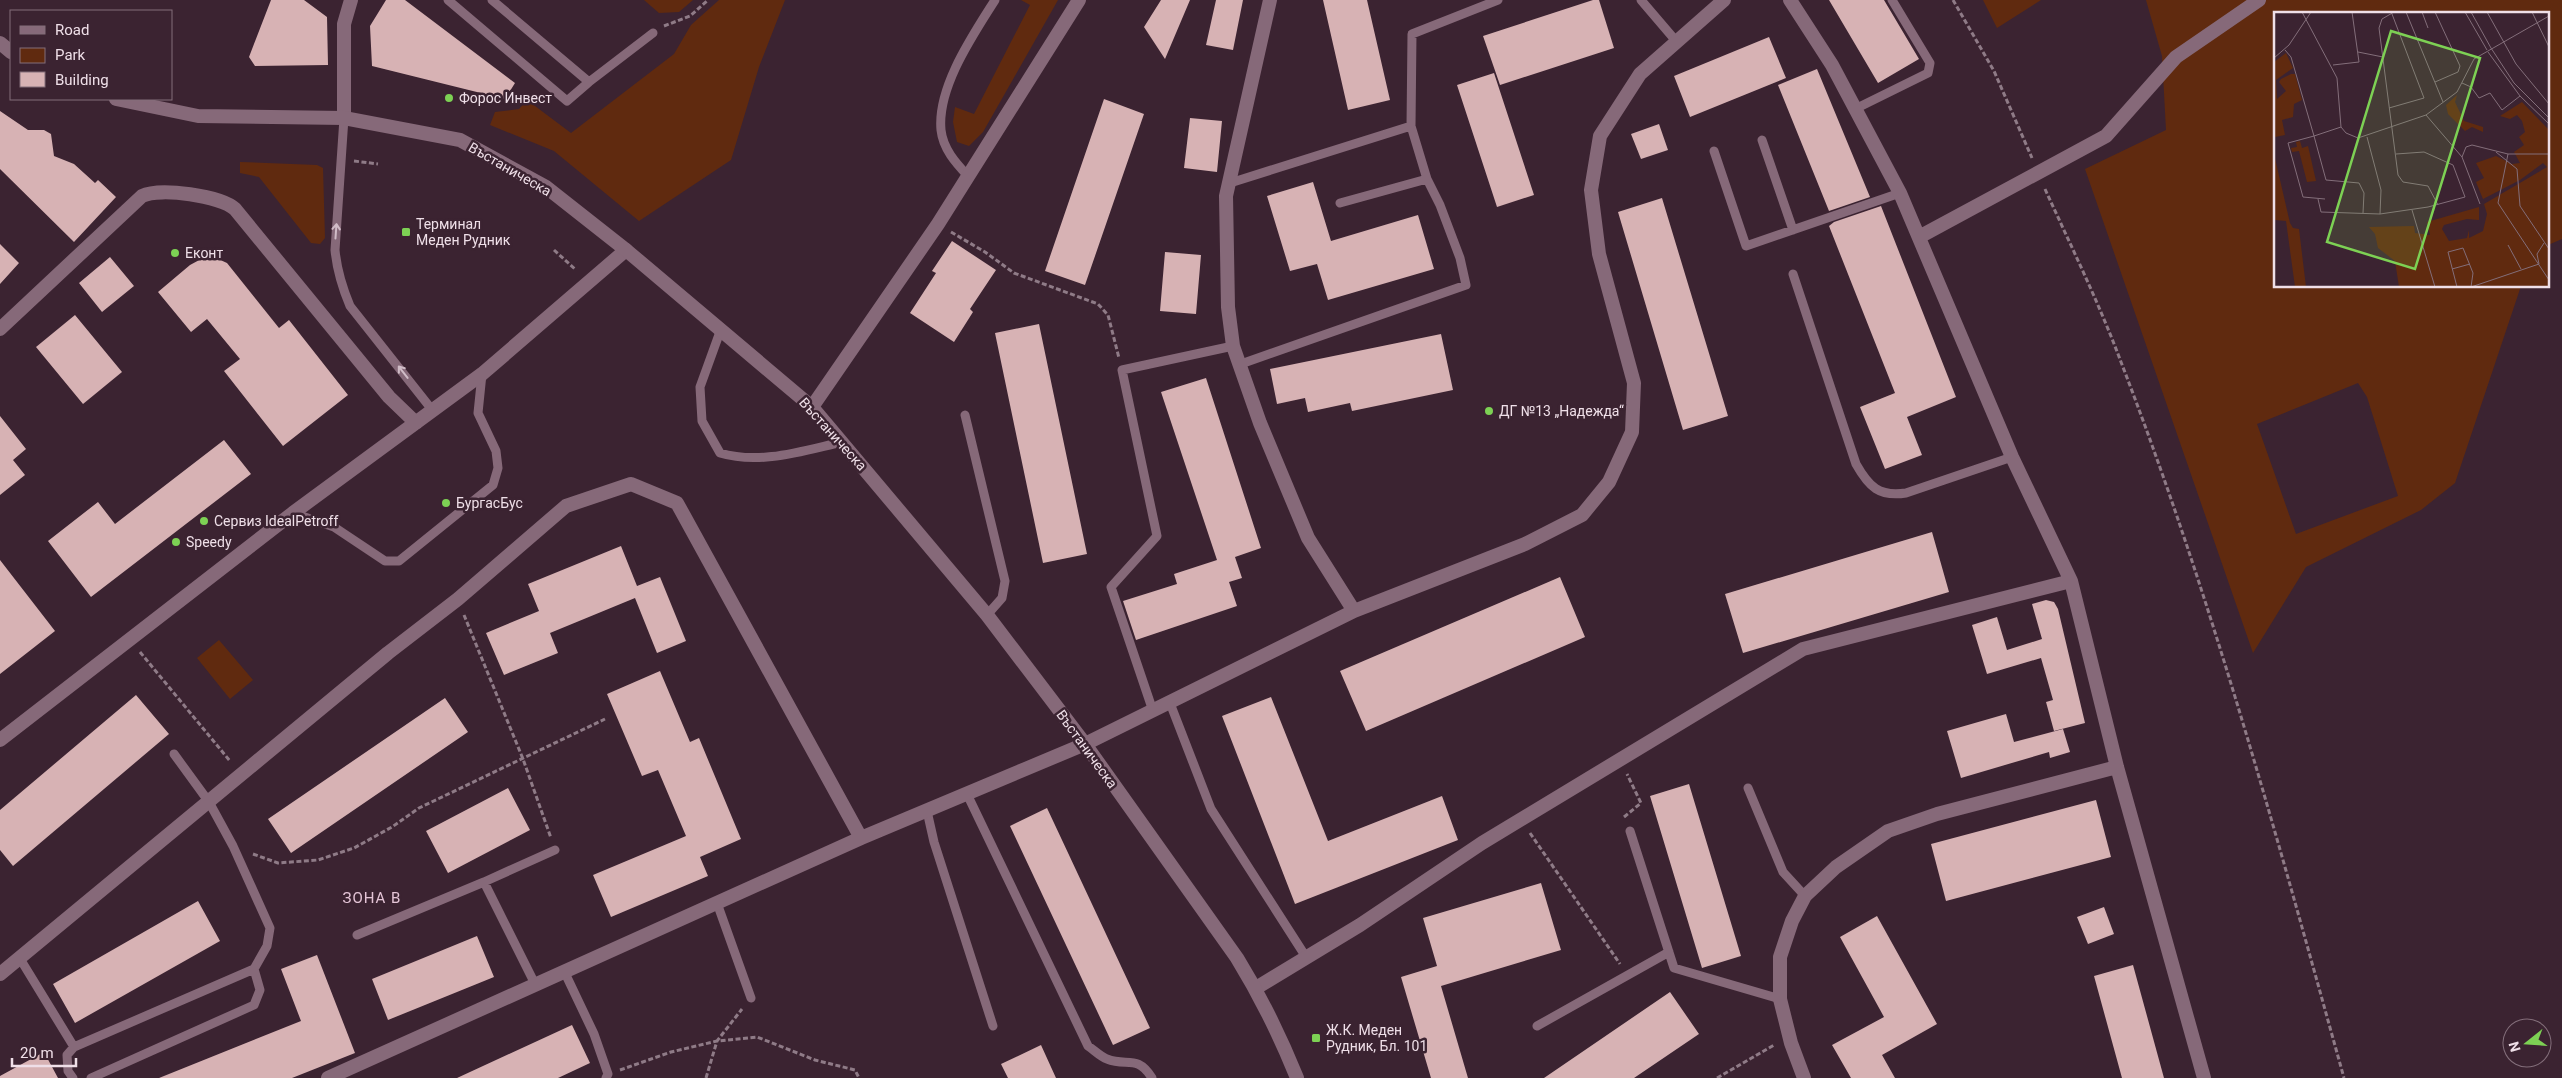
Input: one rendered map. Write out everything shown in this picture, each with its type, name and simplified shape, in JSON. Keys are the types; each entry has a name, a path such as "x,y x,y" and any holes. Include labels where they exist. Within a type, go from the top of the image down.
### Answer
{"street":[{"path":"344,118 344,24 351,0"},
{"path":"812,407 938,224 1079,0"},
{"path":"1270,0 1226,196 1228,307 1233,346 1238,365 1260,423 1308,538 1354,611"},
{"path":"328,1078 862,838 1085,744 1354,611 1525,544 1582,515 1609,482 1632,432 1634,383 1599,254 1591,190 1600,136 1640,74 1724,0"},
{"path":"1790,0 1832,65 1900,193 2012,457 2071,581 2117,767 2204,1078"},
{"path":"1919,237 2038,171 2106,136 2176,57 2259,0"},
{"path":"0,43 10,51"},
{"name":"Въстаническа","path":"121,100 198,116 344,118 460,140 546,187 626,250 812,407 987,615 1085,744 1256,988 1278,1030 1297,1078"},
{"path":"0,329 142,196 151,192 161,191 222,201 235,209 389,397 416,423"},
{"path":"0,740 293,513 482,374 626,250"},
{"path":"0,974 388,654 458,599 566,506 631,484 677,503 862,838"},
{"path":"1256,988 1360,924 1521,820 1803,649 2071,581"},
{"path":"1804,1078 1789,1036 1780,999 1780,956 1792,921 1804,896 1836,867 1888,831 1937,814 2117,767"}],"lane":[{"path":"448,0 567,101 653,33"},
{"path":"492,0 589,82"},
{"path":"968,176 950,156 941,131 942,106 950,81 971,39 995,0"},
{"path":"1238,365 1466,285 1460,258 1440,205 1427,178 1411,126 1412,34 1498,0"},
{"path":"1641,0 1676,41"},
{"path":"1856,109 1928,73 1930,63 1892,0"},
{"path":"344,118 335,250 336,268 350,306 433,411"},
{"path":"1230,183 1411,126"},
{"path":"1762,140 1793,230"},
{"path":"1714,151 1746,246 1900,193"},
{"path":"1340,203 1427,178"},
{"path":"1793,274 1856,464 1865,479 1877,491 1893,495 1906,493 2012,457"},
{"path":"721,329 700,387 702,421 720,453 740,459 774,457 842,442"},
{"path":"1153,710 1110,587 1157,536 1122,370 1233,346"},
{"path":"293,513 334,527 385,561 399,561 493,485 498,468 496,451 478,413 482,374"},
{"path":"965,414 1005,581 1002,598 987,615"},
{"path":"1170,703 1211,809 1306,957"},
{"path":"73,1078 68,1071 67,1055 74,1047 254,969 268,946 270,928 233,846 210,802 174,754"},
{"path":"1748,788 1783,872 1804,896"},
{"path":"966,794 1088,1046 1108,1060 1132,1061 1143,1066 1152,1078"},
{"path":"927,811 934,842 993,1026"},
{"path":"1630,832 1674,968 1780,999"},
{"path":"357,935 555,850"},
{"path":"484,882 535,984"},
{"path":"716,904 751,998"},
{"path":"1537,1026 1669,952"},
{"path":"19,957 74,1047"},
{"path":"91,1078 254,1005 260,990 254,969"},
{"path":"565,972 594,1034 607,1076"}],"path":[{"path":"653,33 665,25 690,16 708,0"},
{"path":"1953,0 1994,71 2121,360 2199,583 2266,800 2344,1078"},
{"path":"341,159 378,164"},
{"path":"938,224 985,252 1014,273 1098,304 1108,316 1122,370"},
{"path":"554,250 589,282"},
{"path":"458,599 523,759 555,850"},
{"path":"130,640 242,775"},
{"path":"233,846 278,863 318,860 354,848 392,827 418,808 605,719"},
{"path":"1620,760 1641,803 1623,816 1630,832"},
{"path":"1521,820 1627,975"},
{"path":"706,1078 724,1029 751,998"},
{"path":"1716,1078 1789,1036"},
{"path":"607,1076 670,1052 718,1041 757,1037 815,1060 855,1070 859,1078"}],"green space":[{"path":"644,0 693,0 679,12 659,13"},
{"path":"719,0 785,0 759,67 731,160 639,221 554,151 490,125 495,112 519,109 527,100 571,133 674,54 691,25"},
{"path":"1021,0 1058,0 983,132 969,146 957,142 953,122 955,107 974,114 1030,5"},
{"path":"1983,0 2041,0 1997,28"},
{"path":"2146,0 2562,0 2562,239 2550,244 2550,12 2274,12 2274,288 2520,288 2455,483 2421,510 2306,567 2253,653 2085,169 2166,130 2162,56","holes":["2358,383 2367,397 2398,496 2296,534 2257,424"]},
{"path":"240,162 317,165 323,168 325,238 320,244 311,243 259,177 240,173"},
{"path":"219,640 253,680 230,699 197,658"}],"building":[{"path":"271,0 304,0 327,17 328,65 255,66 249,57"},
{"path":"386,0 405,0 515,83 505,99 372,66 370,26"},
{"path":"1161,0 1190,0 1165,59 1144,27"},
{"path":"1216,0 1243,0 1233,50 1206,45"},
{"path":"1323,0 1367,0 1390,100 1348,110"},
{"path":"1593,0 1599,0 1614,48 1500,85 1483,36"},
{"path":"1829,0 1884,0 1919,59 1878,83"},
{"path":"1769,37 1786,78 1690,117 1674,76"},
{"path":"1817,69 1870,197 1829,211 1778,85"},
{"path":"1494,73 1534,195 1497,207 1457,85"},
{"path":"1104,99 1144,114 1085,285 1045,271"},
{"path":"0,111 28,130 44,130 51,134 54,156 74,164 95,183 98,180 116,197 74,242 0,169"},
{"path":"1190,118 1222,121 1217,172 1184,168"},
{"path":"1659,124 1668,150 1641,159 1631,134"},
{"path":"1313,182 1331,241 1418,215 1434,269 1328,300 1317,264 1290,271 1267,196"},
{"path":"1662,198 1728,416 1683,430 1618,212"},
{"path":"1881,206 1956,397 1907,417 1922,455 1885,469 1860,407 1895,393 1829,226 1834,222"},
{"path":"952,241 996,270 970,309 973,312 954,342 910,313 936,273 932,271"},
{"path":"0,244 19,263 0,284"},
{"path":"1165,252 1201,255 1196,314 1160,311"},
{"path":"110,257 134,286 102,312 79,283"},
{"path":"203,258 216,258 227,263 279,328 289,320 348,395 283,446 224,371 240,359 207,319 191,332 158,292 190,265"},
{"path":"75,315 122,372 83,404 36,347"},
{"path":"1039,324 1087,554 1043,563 995,333"},
{"path":"1441,334 1453,390 1352,411 1350,403 1308,412 1305,398 1277,404 1270,369"},
{"path":"1206,378 1261,548 1235,557 1242,578 1229,582 1237,606 1136,640 1123,601 1177,584 1174,574 1217,560 1161,392"},
{"path":"0,416 26,449 13,460 25,475 0,495"},
{"path":"224,440 251,474 91,597 48,541 98,502 115,524"},
{"path":"1932,532 1949,592 1743,653 1725,594"},
{"path":"621,546 637,586 660,577 686,641 657,653 635,598 550,633 558,653 504,675 486,633 539,611 528,584"},
{"path":"0,560 55,631 0,674"},
{"path":"1560,577 1585,637 1366,731 1340,671"},
{"path":"2046,600 2054,602 2058,609 2085,723 2054,731 2046,702 2053,700 2041,658 1987,674 1972,625 1997,617 2007,650 2042,639 2032,604"},
{"path":"660,671 690,742 699,738 741,839 700,857 708,876 611,917 593,875 686,836 658,770 642,776 607,694"},
{"path":"136,695 169,734 13,866 0,850 0,810"},
{"path":"1271,697 1328,841 1442,796 1458,840 1295,904 1222,716"},
{"path":"445,698 468,732 291,853 268,819"},
{"path":"2006,714 2014,742 2063,729 2070,752 2050,758 2049,752 1961,778 1947,731"},
{"path":"1689,784 1741,956 1702,968 1650,796"},
{"path":"508,788 530,830 448,873 426,831"},
{"path":"2096,800 2111,857 1946,901 1931,844"},
{"path":"1047,808 1150,1028 1113,1045 1010,826"},
{"path":"1541,883 1561,950 1441,986 1468,1078 1431,1078 1401,977 1437,966 1423,918"},
{"path":"198,901 220,941 75,1023 53,984"},
{"path":"2104,907 2114,934 2088,944 2077,917"},
{"path":"1877,916 1937,1024 1882,1055 1895,1078 1851,1078 1832,1045 1884,1017 1840,937"},
{"path":"477,936 494,977 388,1020 372,979"},
{"path":"317,955 355,1053 292,1078 159,1078 301,1021 281,969"},
{"path":"2133,965 2164,1078 2122,1078 2094,976"},
{"path":"1670,992 1699,1034 1634,1078 1544,1078"},
{"path":"572,1025 590,1063 558,1078 457,1078"},
{"path":"1041,1045 1056,1078 1008,1078 1001,1064"},
{"path":"44,1052 58,1078 0,1078 0,1076"}],"place":[{"name":"Форос Инвест","path":"449,98"},
{"name":"Терминал Меден Рудник","path":"406,232"},
{"name":"Еконт","path":"175,253"},
{"name":"ДГ №13 „Надежда“","path":"1489,411"},
{"name":"БургасБус","path":"446,503"},
{"name":"Сервиз IdealPetroff","path":"204,521"},
{"name":"Speedy","path":"176,542"},
{"name":"Ж.К. Меден Рудник, Бл. 101","path":"1316,1038"}],"district":[{"name":"ЗОНА В","path":"372,898"}]}
